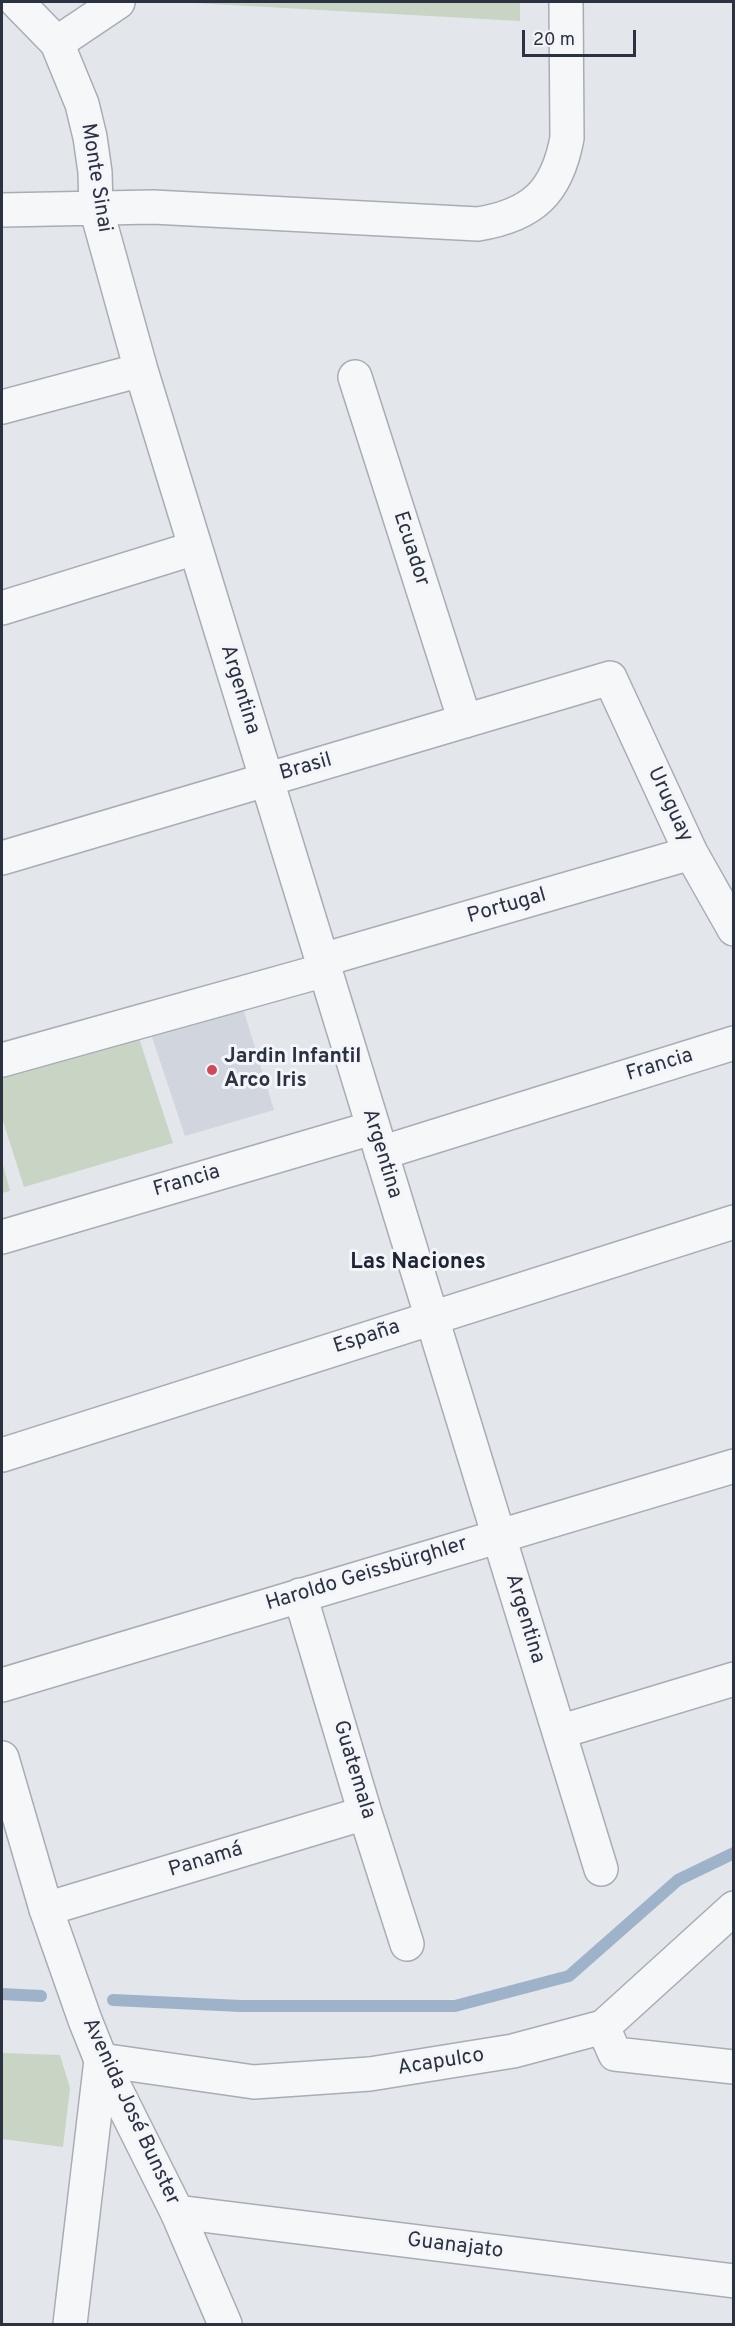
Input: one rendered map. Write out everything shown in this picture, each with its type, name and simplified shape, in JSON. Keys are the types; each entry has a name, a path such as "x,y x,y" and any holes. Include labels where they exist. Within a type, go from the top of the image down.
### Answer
{"street":[{"name":"Monte Sinai","path":"17,2 57,43 82,104 95,172 96,208 141,370"},
{"path":"57,43 118,2"},
{"path":"2,210 153,207 478,224 513,216 540,197 555,180 563,160 567,138 566,2"},
{"path":"2,407 141,370"},
{"name":"Argentina","path":"141,370 601,1869"},
{"name":"Ecuador","path":"355,376 465,721"},
{"path":"2,608 195,548"},
{"name":"Brasil","path":"2,858 610,678"},
{"name":"Uruguay","path":"610,678 692,854 734,929"},
{"name":"Portugal","path":"2,1060 692,854"},
{"name":"Francia","path":"2,1237 377,1141 734,1043"},
{"name":"España","path":"2,1455 734,1222"},
{"name":"Haroldo Geissbürghler","path":"2,1684 734,1466"},
{"name":"Guatemala","path":"300,1595 407,1944"},
{"path":"559,1732 734,1679"},
{"name":"Avenida José Bunster","path":"2,1758 46,1910 101,2060 177,2212 225,2325"},
{"name":"Panamá","path":"46,1910 365,1813"},
{"name":"Acapulco","path":"101,2060 254,2082 370,2074 513,2051 603,2027 734,1908"},
{"path":"603,2027 615,2054 734,2067"},
{"path":"70,2325 101,2060"},
{"name":"Guanajato","path":"177,2212 734,2281"}],"shaded area":[{"name":"Jardin Infantil Arco Iris","path":"242,1005 274,1110 185,1136 150,1031"}],"green space":[{"path":"176,2 520,2 520,21"},
{"path":"137,1032 173,1143 24,1187 2,1118 2,1072"},
{"path":"2,1161 10,1191 2,1193"},
{"path":"2,2053 60,2055 70,2088 63,2147 2,2139"}],"waterway":[{"path":"113,2000 241,2006 455,2006 569,1976 678,1880 734,1853"},
{"path":"2,1994 41,1996"}],"place":[{"name":"Jardin Infantil Arco Iris","path":"212,1070"}],"district":[{"name":"Las Naciones","path":"418,1264"}]}
